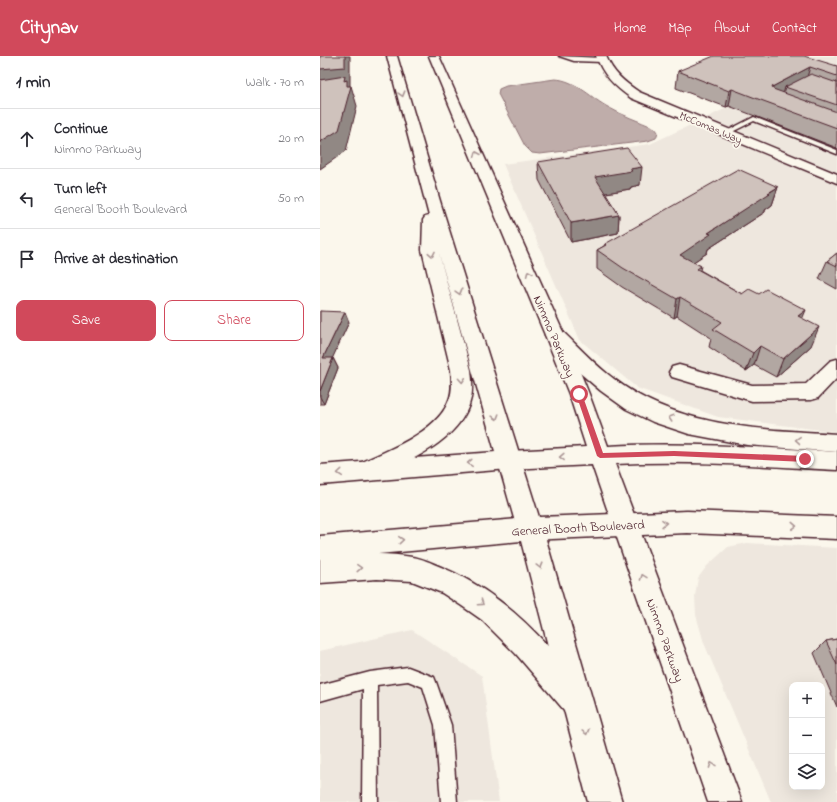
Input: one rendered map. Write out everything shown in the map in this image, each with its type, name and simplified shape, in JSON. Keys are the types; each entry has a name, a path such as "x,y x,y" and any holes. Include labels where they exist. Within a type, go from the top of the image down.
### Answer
{"main road":[{"path":"392,56 432,201 530,529 605,802"},
{"name":"Nimmo Parkway","path":"434,56 555,335 579,394 725,802"},
{"name":"McComas Way","path":"602,58 605,69 613,78 635,95 837,179"},
{"path":"366,471 407,452 432,436 447,421 459,403 463,387 461,370 430,250 432,201"},
{"path":"555,335 584,365 608,386 630,401 656,413 693,426 731,435 837,443"},
{"path":"679,372 752,393 811,392 837,366"},
{"path":"320,475 509,460 600,456 674,454 837,461"},
{"name":"General Booth Boulevard","path":"320,548 530,529 625,524 714,523 837,528"},
{"path":"320,570 380,567 412,570 441,579 463,590 509,625 533,650 578,704"}],"lane":[{"path":"562,56 574,60 602,58"},
{"path":"726,133 754,119 837,152"},
{"path":"320,693 370,679 408,674 429,682 443,725 449,802"},
{"path":"370,679 370,802"}],"shaded area":[{"path":"740,56 837,56 837,432 718,417 637,388 580,340 503,164 650,144 797,75"},
{"path":"555,79 569,82 612,109 655,128 658,132 656,138 648,141 540,154 532,153 525,146 498,94 499,89 506,86"},
{"path":"747,543 837,548 837,802 771,802 704,643 696,615 695,596 698,578 707,566 728,547"},
{"path":"412,630 482,676 499,802 320,802 320,651"}],"building":[{"path":"320,56 345,56 345,67 320,69"},
{"path":"714,56 804,56 837,66 837,76 810,67 772,87 773,89 837,112 837,128 732,89 729,91 678,71"},
{"path":"811,74 837,83 837,105 785,87"},
{"path":"345,76 344,81 347,80 347,86 351,86 339,130 320,142 320,80"},
{"path":"627,148 642,167 630,169 632,171 595,177 619,215 571,223 538,162"},
{"path":"738,169 778,187 708,233 711,234 680,255 701,266 697,269 742,294 749,289 759,294 766,289 806,310 798,316 819,327 783,359 760,346 753,353 713,329 722,322 680,297 677,299 623,268 597,250 606,245 605,244"},
{"path":"837,253 837,266 827,261"},
{"path":"320,311 345,312 323,358 333,358 320,391"},
{"path":"837,639 837,665 826,641"}],"route":[{"path":"579,394 600,456 674,454 736,455 805,459"}]}
